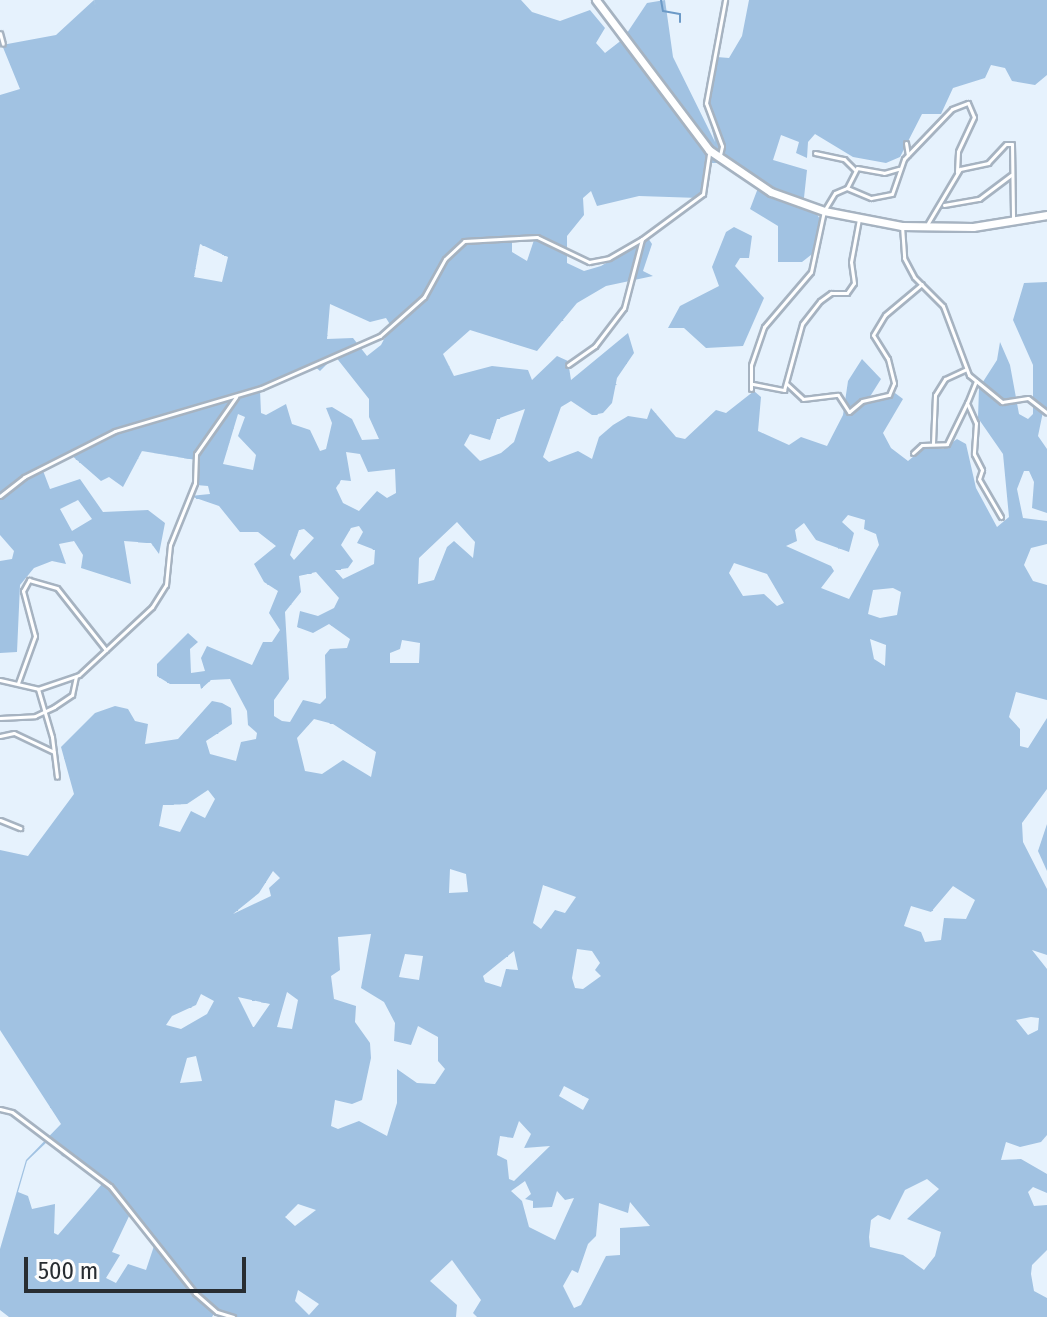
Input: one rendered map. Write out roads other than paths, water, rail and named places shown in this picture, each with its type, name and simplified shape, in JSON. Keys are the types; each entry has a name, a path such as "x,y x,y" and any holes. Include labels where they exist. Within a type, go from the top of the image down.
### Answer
{"main road":[{"path":"600,1 709,150 758,186 824,211 902,226 1013,222 1047,215"}],"street":[{"path":"717,157 722,146 706,103 725,0"},
{"path":"0,33 3,44"},
{"path":"815,153 844,159 855,170 891,173 952,109 968,103 974,111 958,152 957,172 941,206 925,227"},
{"path":"945,106 952,109"},
{"path":"906,143 908,155"},
{"path":"957,172 988,163 999,147 1010,144 1013,222"},
{"path":"0,496 24,477 107,434 237,395 380,336 430,290 445,259 464,241 537,237 589,262 609,258 642,239 703,194 709,150"},
{"path":"847,188 871,198 892,194 900,166"},
{"path":"855,170 855,182 835,193 824,211 820,249 811,272 764,327 751,365 752,387 781,392 802,324 820,301 831,293 847,293 854,283 851,262 859,219"},
{"path":"941,206 979,199 1011,175"},
{"path":"902,226 904,258 922,284 943,306 966,369 1002,402 1031,399 1047,413"},
{"path":"568,365 595,346 598,335 624,308 642,239"},
{"path":"786,383 803,399 838,395 849,412 862,401 889,395 894,383 888,359 873,335 885,315 922,284"},
{"path":"933,443 935,395 945,379 966,369"},
{"path":"913,453 933,443 947,444 976,381"},
{"path":"0,680 38,689 76,676 131,632 166,585 173,536 195,483 196,454 237,395"},
{"path":"967,403 976,423 972,434 982,470 979,479 1001,517"},
{"path":"18,683 35,636 23,591 29,580 57,588 106,650"},
{"path":"0,718 44,711 72,695 76,676"},
{"path":"38,689 57,777"},
{"path":"0,736 14,733 54,752"},
{"path":"0,820 20,828"},
{"path":"0,1109 12,1112 110,1186 195,1293 217,1312 233,1317"}],"waterway":[{"path":"661,0 663,11 680,14 680,22"}]}
